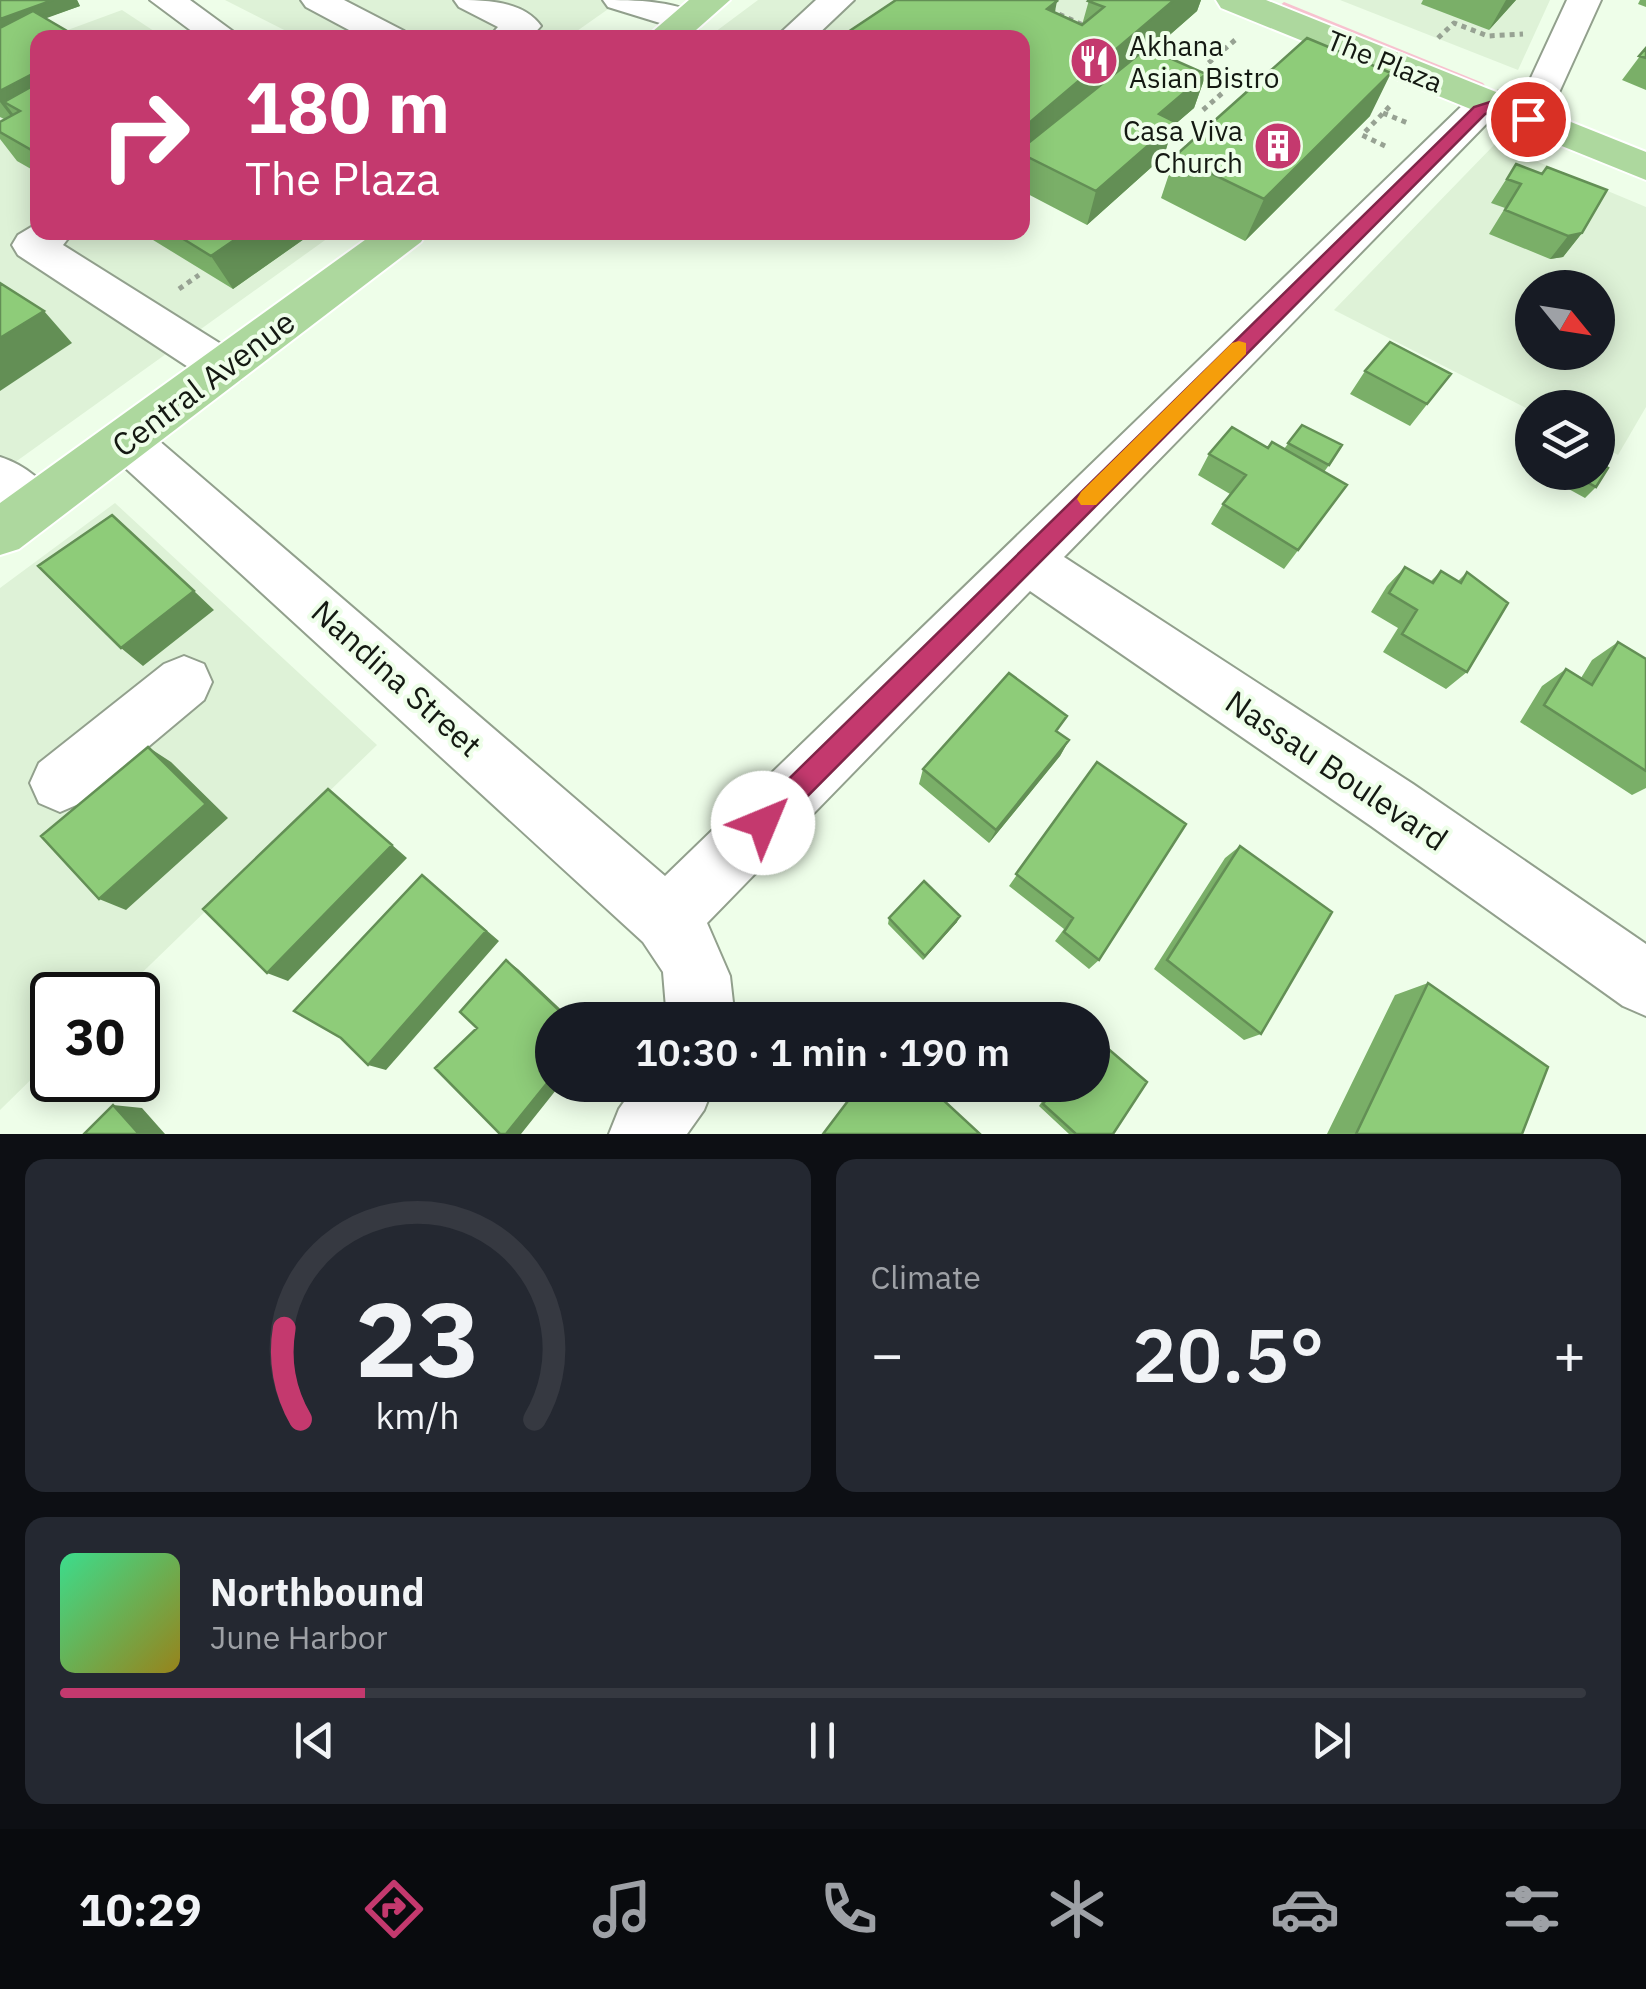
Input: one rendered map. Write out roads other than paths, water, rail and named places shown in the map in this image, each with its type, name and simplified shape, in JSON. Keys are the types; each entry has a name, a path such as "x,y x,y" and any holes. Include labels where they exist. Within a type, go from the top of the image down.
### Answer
{"main road":[{"name":"The Plaza","path":"1286,0 1511,100 1646,167"},
{"name":"The Plaza","path":"1238,18 1646,142"},
{"name":"Central Avenue","path":"12,506 126,440 395,240"}],"street":[{"path":"168,0 219,22"},
{"path":"318,0 376,30"},
{"path":"470,0 524,26 518,30"},
{"path":"620,0 687,19"},
{"path":"801,30 837,0"},
{"path":"666,919 1480,110 1544,89 1584,0"},
{"path":"41,240 33,245 224,368"},
{"name":"Nandina Street","path":"126,440 666,919 692,954 700,977 701,1002"},
{"name":"Nassau Boulevard","path":"1026,560 1403,813 1646,983"},
{"path":"60,783 184,682"},
{"path":"644,1134 667,1102"}],"place":[{"name":"Akhana Asian Bistro","path":"1094,61"},
{"name":"Casa Viva Church","path":"1278,146"}]}
